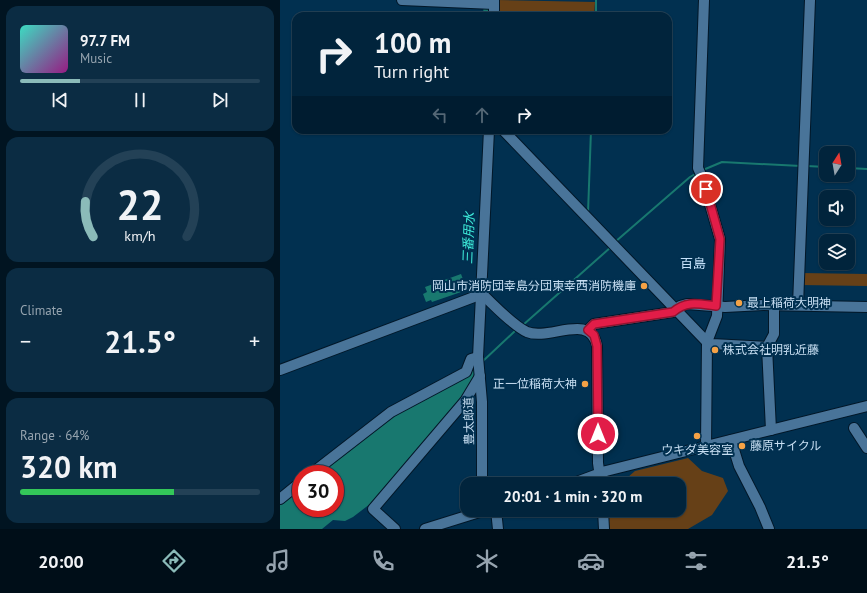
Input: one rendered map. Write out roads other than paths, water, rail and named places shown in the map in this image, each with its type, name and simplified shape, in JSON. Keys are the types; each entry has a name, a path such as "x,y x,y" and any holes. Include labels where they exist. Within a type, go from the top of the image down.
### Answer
{"street":[{"path":"402,0 494,2"},
{"path":"704,0 700,173 720,239 716,306 717,316 708,340 706,446"},
{"path":"798,306 810,0"},
{"name":"豊太郎道","path":"482,477 478,363 478,296 489,134"},
{"path":"507,134 614,244 678,307 712,344 768,346"},
{"path":"280,370 478,296 528,332 539,333 579,328 588,330 594,335 597,346 598,463 601,477"},
{"path":"588,330 594,324 673,312 678,307 687,304 744,307 774,305 867,307"},
{"path":"771,430 768,346 774,334 774,305"},
{"path":"323,465 391,412 466,372 478,363"},
{"path":"394,529 374,509 465,401 478,363"},
{"path":"604,477 706,446 867,406"},
{"path":"854,428 867,448"},
{"path":"731,440 739,466 760,507 769,529"},
{"path":"280,499 292,489"},
{"path":"425,529 462,517"},
{"path":"497,517 498,529"},
{"path":"603,517 604,529"}],"waterway":[{"name":"三番用水","path":"487,12 488,0"},
{"path":"596,0 596,12"},
{"path":"588,213 591,134"},
{"path":"703,170 722,162 801,166"},
{"path":"807,166 819,167"},
{"path":"855,168 867,169"},
{"path":"615,242 690,177 697,173"},
{"path":"523,325 611,247"},
{"path":"483,361 516,330"}],"place":[{"name":"岡山市消防団幸島分団東幸西消防機庫","path":"644,286"},
{"name":"最上稲荷大明神","path":"739,303"},
{"name":"株式会社明乳近藤","path":"715,350"},
{"name":"正一位稲荷大神","path":"585,384"},
{"name":"ウキダ美容室","path":"697,436"},
{"name":"藤原サイクル","path":"742,446"}],"district":[{"name":"百島","path":"693,263"}]}
